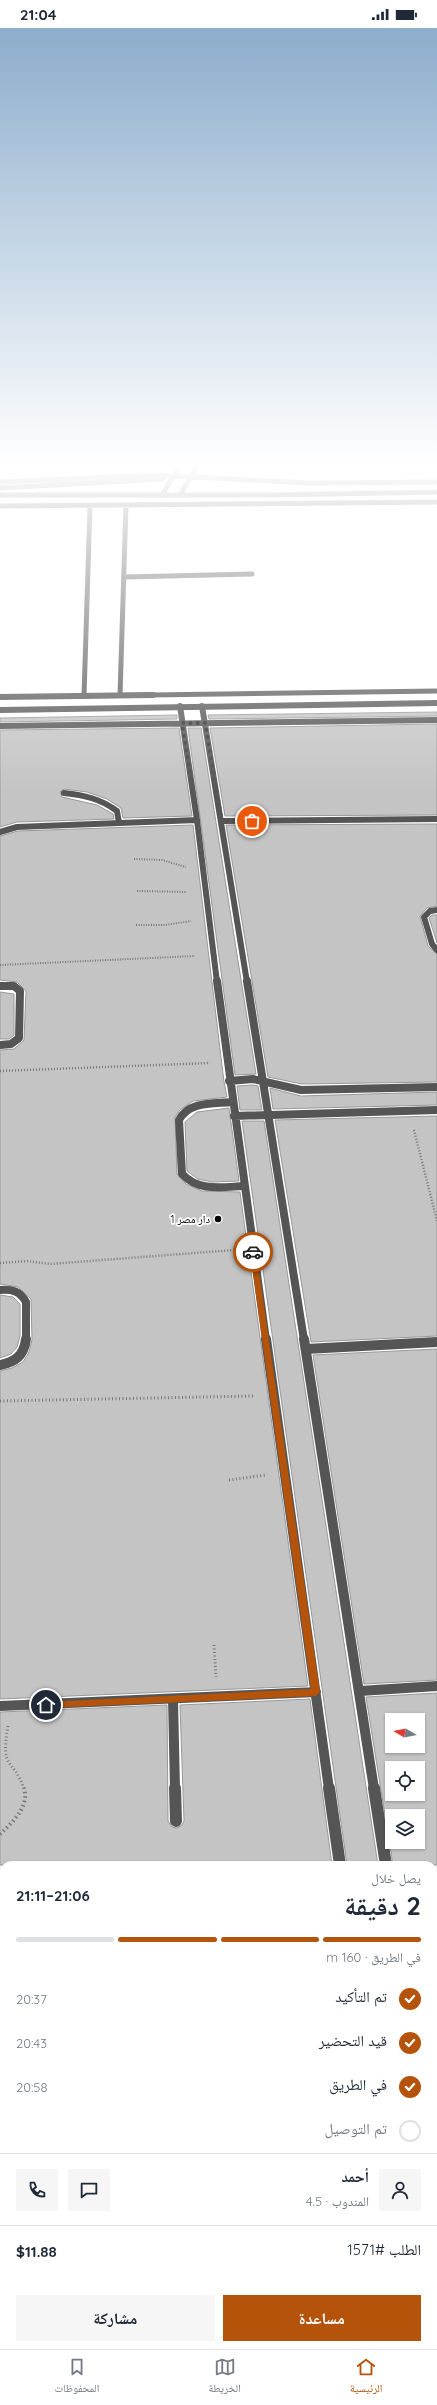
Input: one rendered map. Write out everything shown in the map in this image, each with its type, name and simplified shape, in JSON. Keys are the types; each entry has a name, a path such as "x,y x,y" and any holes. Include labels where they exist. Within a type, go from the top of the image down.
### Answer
{"street":[{"path":"84,696 88,575"},
{"path":"120,695 125,577 196,575"},
{"path":"0,697 437,690"},
{"path":"0,710 437,703"},
{"path":"180,706 197,820 229,1081 252,1249 339,1861"},
{"path":"202,706 264,1082 385,1861"},
{"path":"0,726 437,720"},
{"path":"64,793 86,795 104,801 116,811 119,823"},
{"path":"222,821 437,819"},
{"path":"0,832 17,827 197,820"},
{"path":"437,910 430,911 424,917 432,944 437,950"},
{"path":"0,986 14,986 20,991 19,1038 11,1044 0,1045"},
{"path":"229,1081 253,1079 300,1090 437,1087"},
{"path":"232,1102 194,1106 186,1109 181,1114 179,1120 182,1174 193,1185 204,1187 244,1186"},
{"path":"234,1116 437,1110"},
{"path":"0,1290 18,1292 24,1296 26,1302 26,1349 16,1361 0,1365"},
{"path":"306,1349 437,1342"},
{"path":"360,1691 437,1686"},
{"path":"0,1706 14,1707 316,1692"},
{"path":"172,1699 176,1821"}],"path":[{"path":"134,859 162,860 203,872"},
{"path":"137,891 206,893"},
{"path":"136,925 165,925 209,917"},
{"path":"0,965 214,955"},
{"path":"0,1071 227,1063"},
{"path":"409,1111 437,1221"},
{"path":"0,1263 27,1261 50,1264 252,1249"},
{"path":"0,1401 273,1395"},
{"path":"229,1480 284,1473"},
{"path":"214,1645 218,1697"},
{"path":"0,1834 15,1819 23,1806 26,1794 23,1784 7,1766 2,1755 3,1743 14,1707"}],"building":[{"path":"437,712 437,716 209,719 208,715"},
{"path":"177,715 177,719 0,722 0,718"},
{"path":"437,724 437,815 225,816 210,728"},
{"path":"179,728 192,816 123,818 121,808 107,799 87,792 64,789 60,792 62,797 97,805 113,814 114,819 17,822 0,827 0,730"},
{"path":"188,728 201,728 256,1074 235,1075"},
{"path":"437,824 437,906 427,908 420,916 428,946 437,954 437,1082 302,1084 268,1077 226,825"},
{"path":"193,825 227,1097 193,1101 180,1110 175,1117 177,1174 186,1184 202,1191 240,1192 308,1686 0,1699 0,1371 12,1368 23,1362 29,1352 32,1340 31,1299 18,1287 0,1284 0,1050 14,1049 24,1040 26,991 17,982 0,980 0,836 18,831"},
{"path":"432,915 437,915 437,943 429,918"},
{"path":"0,992 14,994 14,1035 9,1039 0,1039"},
{"path":"237,1086 258,1086 262,1110 240,1110"},
{"path":"270,1088 301,1096 437,1092 437,1105 273,1109"},
{"path":"229,1108 239,1181 212,1182 198,1179 187,1171 185,1122 197,1112"},
{"path":"437,1116 437,1336 311,1342 275,1120"},
{"path":"242,1121 264,1121 377,1861 346,1861"},
{"path":"0,1295 13,1297 20,1304 20,1336 17,1347 11,1354 0,1358"},
{"path":"437,1349 437,1680 364,1684 313,1355"},
{"path":"437,1693 437,1861 392,1861 390,1849 425,1849 425,1809 385,1809 385,1815 366,1697"},
{"path":"310,1699 331,1861 0,1861 0,1712 167,1705 168,1821 172,1827 177,1828 182,1825 184,1821 180,1705"}],"way so far":[{"path":"252,821 222,821 205,723 182,723 197,820 229,1081 253,1252"}],"place":[{"name":"دار مصر 1","path":"218,1219"}],"route":[{"path":"46,1705 316,1692 253,1252"}]}
